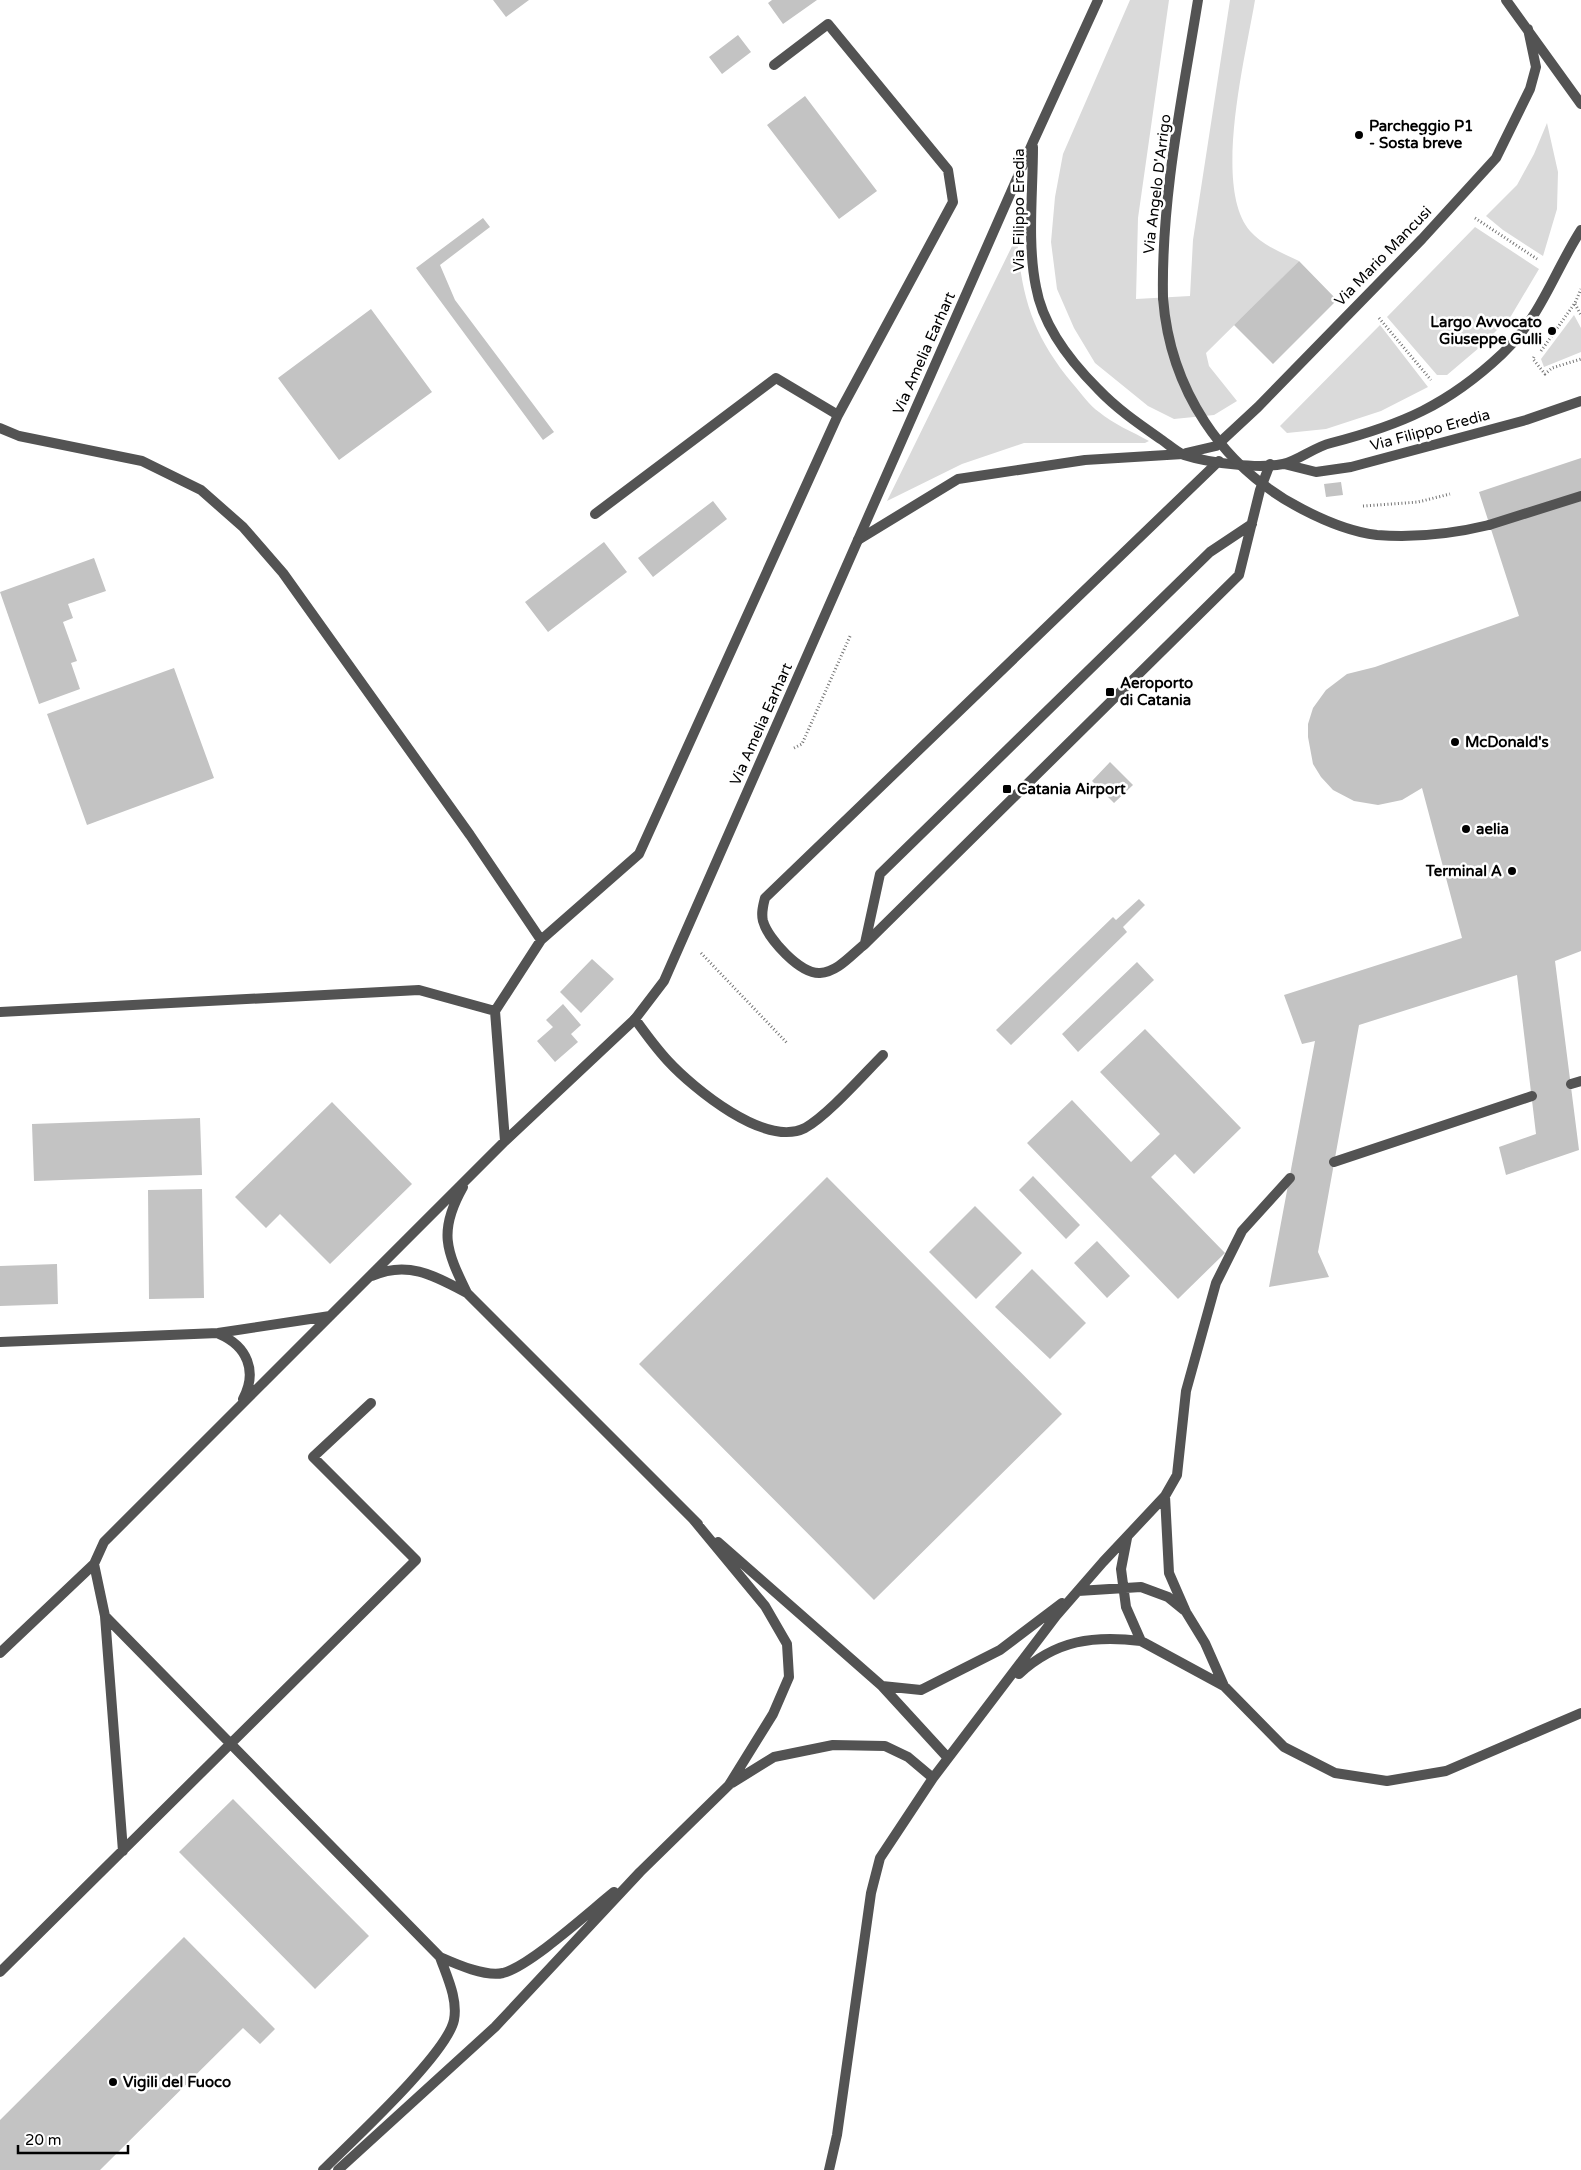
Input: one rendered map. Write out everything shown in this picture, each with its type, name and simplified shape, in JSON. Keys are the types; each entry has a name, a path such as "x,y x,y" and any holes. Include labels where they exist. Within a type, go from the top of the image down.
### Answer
{"street":[{"name":"Via Filippo Eredia","path":"1098,0 1034,142 1032,236 1036,287 1054,336 1078,369 1115,408 1183,454 1243,466 1278,464 1316,472 1351,467 1526,420 1581,401"},
{"name":"Via Angelo D'Arrigo","path":"1198,0 1170,178 1163,259 1164,298 1165,325 1172,350 1195,407 1212,434 1230,457 1269,490 1322,520 1375,534 1437,535 1489,526 1581,496"},
{"path":"1506,0 1581,104"},
{"path":"505,1141 502,1073 495,1012 541,940 640,854 838,415 953,202 948,170 828,24 774,65"},
{"name":"Via Mario Mancusi","path":"1183,454 1216,446 1258,407 1422,239 1496,158 1530,90 1536,67 1528,29"},
{"name":"Via Amelia Earhart","path":"94,1564 104,1542 505,1141 635,1019 664,981 1034,142"},
{"path":"1219,461 765,898 762,913 763,923 786,954 804,970 820,973 838,967 864,944 1239,575 1260,490 1278,464 1318,446 1370,433 1410,419 1434,407 1472,380 1516,339 1535,315 1581,230"},
{"path":"595,514 776,378 838,415"},
{"path":"0,428 19,436 142,461 201,490 243,527 283,573 470,836 541,940"},
{"path":"858,540 958,478 1085,460 1183,454"},
{"path":"864,944 880,874 1210,552 1252,524"},
{"path":"0,1012 418,990 495,1012"},
{"path":"635,1019 660,1051 687,1079 728,1109 750,1122 772,1130 787,1132 804,1128 818,1118 883,1055"},
{"path":"1334,1162 1532,1096"},
{"path":"467,1293 450,1258 447,1223 468,1178"},
{"path":"829,2170 837,2135 871,1893 880,1858 933,1778 1056,1616 1165,1496 1177,1475 1186,1391 1216,1283 1242,1231 1290,1178"},
{"path":"363,1282 373,1275 389,1270 406,1270 429,1273 467,1293 693,1519 882,1686 948,1758"},
{"path":"0,1342 218,1334 330,1316"},
{"path":"218,1334 234,1340 244,1354 250,1371 248,1390 236,1410"},
{"path":"0,1972 416,1560 313,1457 371,1403"},
{"path":"1165,1496 1169,1573 1186,1612 1205,1643 1224,1686"},
{"path":"693,1519 765,1606 787,1644 789,1678 773,1714 729,1785"},
{"path":"1127,1537 1121,1569 1123,1587 1126,1607 1141,1641"},
{"path":"94,1564 105,1616 122,1851"},
{"path":"0,1653 94,1564"},
{"path":"882,1686 921,1690 1000,1650 1080,1590 1141,1587 1168,1597 1186,1612"},
{"path":"105,1616 440,1957 467,1969 501,1974 524,1963 640,1872"},
{"path":"998,1693 1028,1665 1059,1647 1094,1638 1141,1641 1224,1686 1284,1747 1335,1773 1387,1781 1446,1771 1581,1713"},
{"path":"338,2170 495,2027 640,1872 729,1785 774,1757 833,1745 885,1746 908,1756 933,1778"},
{"path":"323,2170 437,2053 454,2021 454,1994 440,1957"}],"path":[{"path":"1475,218 1539,261"},
{"path":"1581,289 1575,303 1547,344 1533,359 1545,374 1552,368 1581,359"},
{"path":"1575,303 1581,315"},
{"path":"1379,317 1432,381"},
{"path":"791,750 802,744 851,634"},
{"path":"705,944 701,953 788,1044"}],"shaded area":[{"path":"1130,0 1169,0 1138,218 1136,299 1190,296 1193,240 1230,0 1255,0 1239,86 1235,120 1233,184 1239,211 1250,231 1266,245 1299,261 1206,353 1209,366 1237,401 1214,415 1174,419 1148,406 1095,363 1074,328 1057,289 1051,242 1055,197 1063,154"},
{"path":"1547,123 1558,172 1557,209 1543,256 1503,230 1486,216 1517,185 1534,154"},
{"path":"1475,227 1539,269 1511,316 1480,347 1447,375 1437,375 1387,317"},
{"path":"1017,236 1026,297 1031,315 1048,349 1073,384 1095,409 1117,424 1149,441 1145,443 1024,443 962,464 887,501"},
{"path":"1574,315 1581,328 1581,352 1544,367 1541,359"},
{"path":"1380,325 1428,387 1381,411 1326,429 1287,433 1280,426"}],"building":[{"path":"493,0 529,0 506,17"},
{"path":"772,0 817,0 783,24 768,3"},
{"path":"738,35 751,52 722,74 709,57"},
{"path":"805,96 877,191 839,219 767,125"},
{"path":"483,218 490,227 440,265 455,300 554,432 543,440 416,268"},
{"path":"1299,261 1337,300 1273,364 1234,325"},
{"path":"371,309 432,392 339,460 278,378"},
{"name":"Terminal A","path":"1581,458 1581,951 1555,961 1579,1150 1506,1175 1499,1147 1536,1134 1517,975 1359,1025 1318,1252 1329,1277 1269,1287 1315,1041 1302,1044 1284,995 1462,938 1422,788 1402,800 1378,805 1354,801 1333,790 1321,777 1313,764 1308,737 1308,724 1313,708 1326,690 1347,674 1375,667 1519,616 1479,492"},
{"path":"1341,482 1343,495 1326,497 1324,484"},
{"path":"713,501 727,519 653,577 638,558"},
{"path":"604,542 627,572 548,632 525,602"},
{"path":"94,558 106,591 68,604 73,618 63,622 77,661 71,663 80,689 39,704 0,592"},
{"path":"174,668 214,778 87,825 47,714"},
{"path":"1110,762 1133,785 1114,803 1092,781"},
{"path":"1139,899 1145,905 1123,927 1127,932 1011,1045 996,1030 1113,917 1116,920"},
{"path":"592,959 614,979 581,1013 560,992"},
{"path":"1137,962 1154,980 1078,1052 1062,1034"},
{"path":"563,1004 581,1025 571,1034 578,1042 555,1062 537,1041 553,1027 546,1020"},
{"path":"1145,1029 1241,1128 1194,1174 1175,1154 1151,1177 1225,1253 1178,1299 1027,1143 1072,1100 1131,1162 1160,1134 1100,1072"},
{"path":"332,1102 412,1184 330,1264 280,1214 266,1228 235,1197"},
{"path":"200,1118 202,1175 34,1181 32,1124"},
{"path":"1033,1176 1080,1225 1066,1239 1019,1190"},
{"path":"827,1177 1062,1414 874,1600 639,1364"},
{"path":"202,1189 204,1298 149,1299 148,1190"},
{"path":"975,1206 1022,1253 976,1299 929,1252"},
{"path":"1097,1241 1130,1276 1107,1298 1074,1263"},
{"path":"57,1264 58,1304 0,1306 0,1266"},
{"path":"1032,1269 1086,1323 1050,1359 995,1307"},
{"path":"233,1799 369,1936 315,1989 179,1852"},
{"name":"Vigili del Fuoco","path":"184,1937 275,2029 260,2044 243,2028 100,2170 0,2170 0,2120"}],"place":[{"name":"Parcheggio P1 - Sosta breve","path":"1359,135"},
{"name":"Largo Avvocato Giuseppe Gulli","path":"1552,331"},
{"name":"Aeroporto di Catania","path":"1110,692"},
{"name":"McDonald's","path":"1455,742"},
{"name":"Catania Airport","path":"1007,789"},
{"name":"aelia","path":"1466,829"},
{"name":"Terminal A","path":"1512,871"},
{"name":"Vigili del Fuoco","path":"113,2082"}]}
